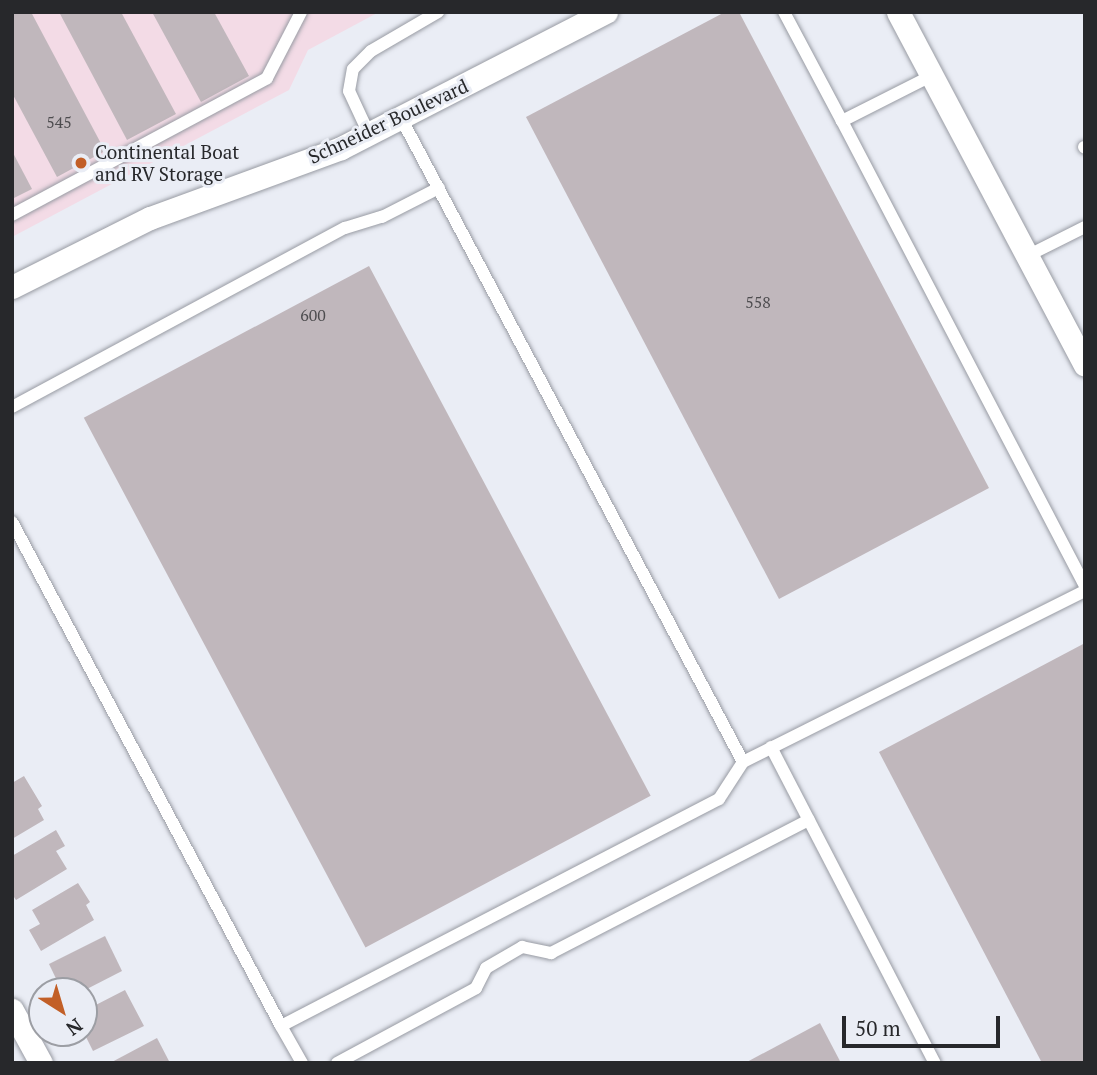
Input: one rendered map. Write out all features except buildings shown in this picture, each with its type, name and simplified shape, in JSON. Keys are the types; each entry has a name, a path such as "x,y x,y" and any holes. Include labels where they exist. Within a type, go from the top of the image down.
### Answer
{"street":[{"name":"Schneider Boulevard","path":"12,287 149,218 341,148 606,12"},
{"path":"898,12 1085,365"},
{"path":"12,1010 41,1063"}],"lane":[{"path":"12,215 267,78 301,12"},
{"path":"369,134 349,91 353,69 370,51 438,12"},
{"path":"281,1026 719,799 743,762 1085,589 784,12"},
{"path":"842,121 931,76"},
{"path":"401,118 743,762"},
{"path":"12,407 345,228 382,217 439,188"},
{"path":"1027,256 1085,227"},
{"path":"12,522 302,1063"},
{"path":"771,747 935,1063"},
{"path":"337,1063 476,988 486,968 523,947 551,953 809,820"}],"shaded area":[{"name":"Continental Boat and RV Storage","path":"12,12 379,12 308,50 289,90 12,237"}],"place":[{"name":"Continental Boat and RV Storage","path":"81,163"}]}
